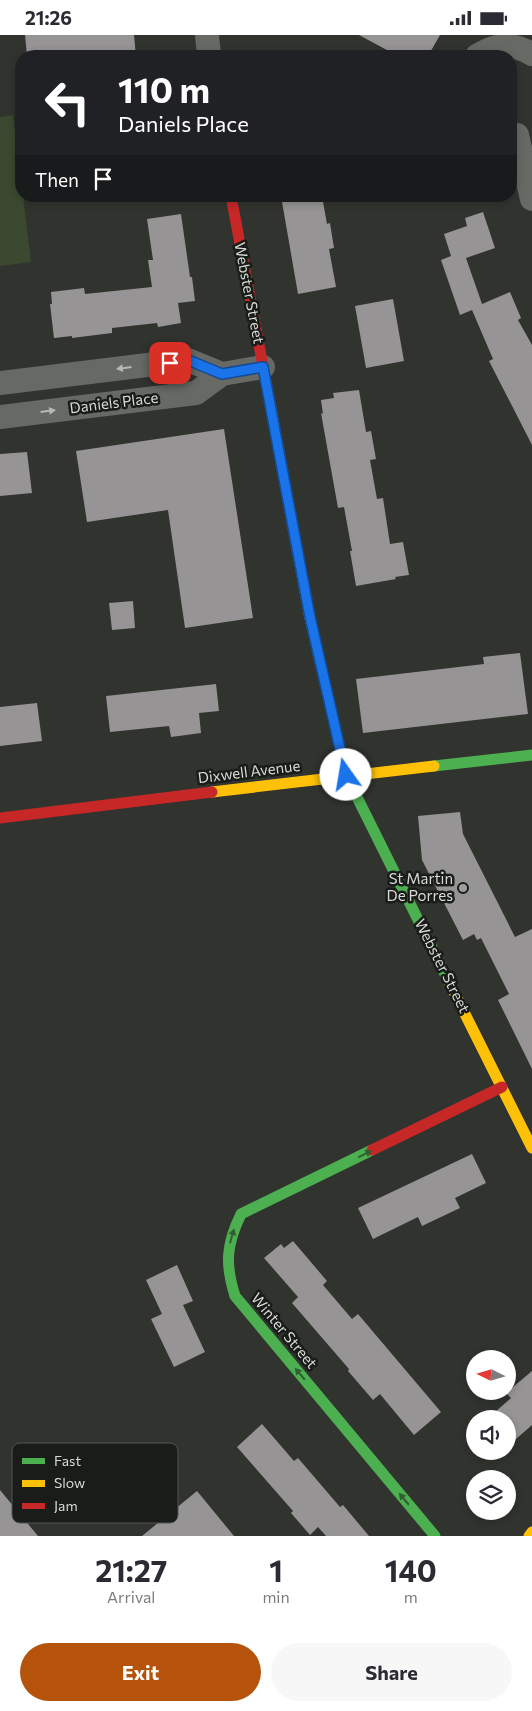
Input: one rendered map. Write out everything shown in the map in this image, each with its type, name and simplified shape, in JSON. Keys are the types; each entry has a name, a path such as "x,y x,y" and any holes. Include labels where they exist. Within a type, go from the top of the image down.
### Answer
{"street":[{"path":"206,35 208,50"},
{"path":"486,50 501,40 532,54"},
{"path":"520,133 532,199"},
{"name":"Webster Street","path":"232,202 310,617 346,775 532,1148"},
{"path":"0,383 188,360 222,374"},
{"name":"Daniels Place","path":"0,417 196,393 222,374 263,367"},
{"name":"Dixwell Avenue","path":"0,818 346,775 532,755"},
{"name":"Winter Street","path":"435,1536 234,1296 228,1275 231,1234 241,1214 502,1087"},
{"path":"528,1536 532,1532"}],"green space":[{"path":"13,115 15,131 15,202 24,202 31,262 0,266 0,117"}],"building":[{"path":"25,35 134,35 135,50 26,50"},
{"path":"359,35 440,35 431,50 387,50"},
{"path":"282,202 323,202 327,224 330,223 334,248 329,249 336,287 298,294"},
{"path":"483,212 495,248 466,258 482,304 510,292 521,318 518,320 532,345 532,445 489,361 493,359 472,310 460,315 441,260 451,256 444,234 467,226 465,218"},
{"path":"181,214 195,301 178,303 181,323 158,327 157,323 112,328 112,333 72,338 72,336 54,338 50,304 52,304 51,292 84,288 85,294 152,287 148,260 153,260 147,219"},
{"path":"393,299 404,361 366,368 355,306"},
{"path":"359,390 366,432 371,431 376,459 370,460 377,499 383,498 390,544 403,542 409,575 356,586 344,507 338,508 321,413 323,414 321,400 334,398 333,393"},
{"path":"224,429 253,618 185,628 168,510 87,522 76,451"},
{"path":"27,452 32,493 0,496 0,454"},
{"path":"133,601 135,628 112,630 109,603"},
{"path":"520,653 528,714 363,733 356,679 484,664 483,657"},
{"path":"216,684 219,711 199,713 201,733 171,737 169,726 110,732 106,696"},
{"path":"37,703 42,741 0,746 0,707"},
{"name":"St Martin De Porres","path":"460,812 463,834 515,937 532,929 532,1069 498,1000 509,994 481,938 477,940 474,934 463,940 422,860 418,816"},
{"path":"472,1154 486,1183 455,1198 460,1208 422,1226 418,1217 373,1239 358,1208"},
{"path":"293,1241 327,1281 323,1285 352,1319 358,1314 441,1412 414,1435 380,1394 373,1400 292,1303 298,1297 264,1258 281,1244 284,1248"},
{"path":"177,1265 193,1301 183,1305 205,1352 174,1367 151,1319 162,1314 146,1280"},
{"path":"532,1371 532,1425 516,1439 516,1410 497,1410 509,1400 516,1400 516,1385"},
{"path":"262,1424 294,1461 298,1458 340,1507 343,1505 369,1536 326,1536 318,1527 310,1535 291,1513 293,1511 237,1447"},
{"path":"0,1490 12,1505 12,1523 27,1523 38,1536 0,1536"},
{"path":"197,1491 234,1536 142,1536 158,1523 178,1523 178,1507"}],"traffic: fast":[{"path":"310,618 346,775 450,984"},
{"path":"434,766 532,755"},
{"path":"372,1150 241,1214 230,1245 230,1274 235,1296 435,1536"}],"traffic: slow":[{"path":"268,393 310,618"},
{"path":"212,792 434,766"},
{"path":"450,984 532,1148"},
{"path":"529,1536 532,1532"}],"traffic: jam":[{"path":"232,202 268,393"},
{"path":"0,818 212,792"},
{"path":"372,1150 502,1087"}],"place":[{"name":"St Martin De Porres","path":"463,888"}],"route":[{"path":"170,363 188,360 222,374 263,367 310,617 346,775"}]}
